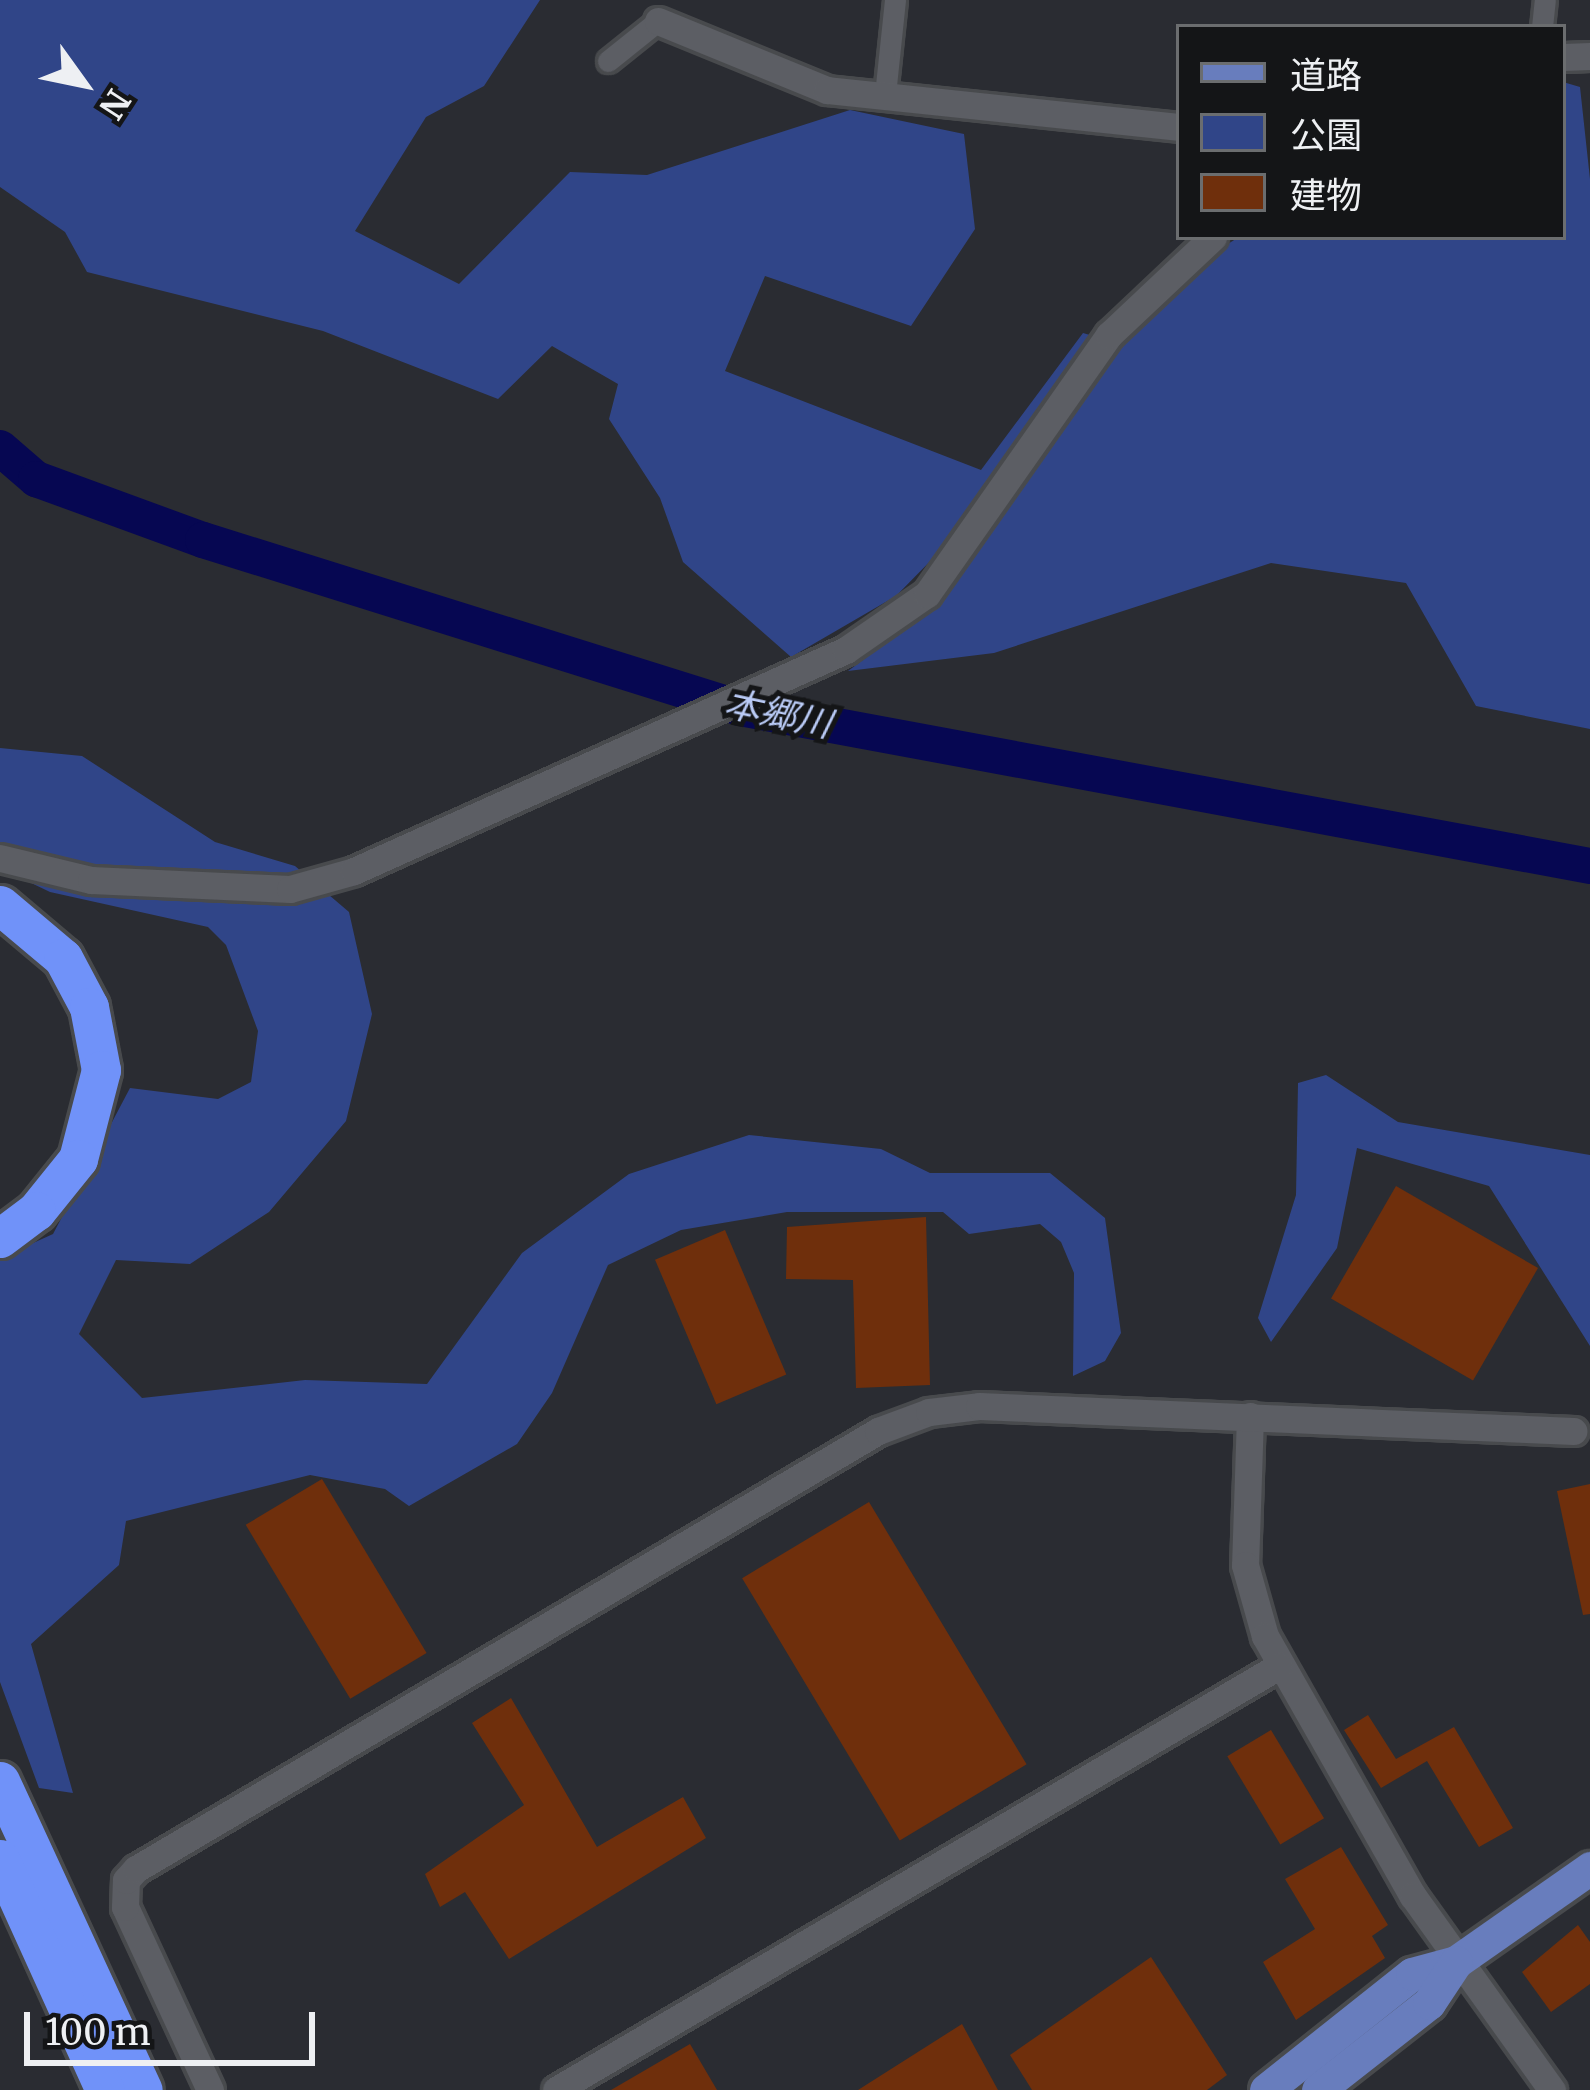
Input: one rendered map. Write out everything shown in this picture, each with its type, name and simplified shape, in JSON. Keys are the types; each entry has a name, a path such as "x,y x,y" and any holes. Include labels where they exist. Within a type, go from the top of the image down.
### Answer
{"highway":[{"path":"0,905 29,923 71,970 98,1038 101,1070 78,1159 36,1210 0,1238"},
{"path":"0,928 57,980 82,1061 63,1148 0,1217"},
{"path":"0,1781 143,2090"},
{"path":"0,1859 105,2090"},
{"path":"0,1918 91,2090"}],"main road":[{"path":"1266,2090 1412,1974 1456,1962 1590,1868"},
{"path":"1318,2090 1430,2003 1456,1962"}],"street":[{"path":"885,95 895,0"},
{"path":"608,61 658,21 827,90 1176,128"},
{"path":"0,858 92,880 290,889 353,871 736,695 846,650 927,594 1109,335 1210,240"},
{"path":"210,2090 125,1907 126,1880 136,1869 878,1431 929,1412 979,1406 1581,1431"},
{"path":"1250,1416 1245,1565 1280,1666 1456,1962 1552,2090"},
{"path":"556,2090 1280,1666"}],"green space":[{"path":"0,0 540,0 484,86 426,117 355,231 459,284 570,172 647,175 850,110 964,134 975,229 911,326 765,276 725,371 981,470 1083,333 1100,338 948,543 896,596 791,657 683,562 660,498 609,419 618,384 552,346 498,399 323,331 87,272 65,232 0,187"},
{"path":"1566,83 1580,87 1590,179 1590,729 1476,706 1406,583 1271,563 994,653 848,671 931,609 1115,346 1191,267 1234,240 1566,240"},
{"path":"0,748 82,756 215,842 295,866 349,912 372,1014 346,1121 269,1212 190,1264 116,1260 79,1334 142,1398 305,1380 427,1384 522,1253 629,1174 749,1135 881,1149 930,1173 1050,1173 1105,1218 1121,1333 1105,1361 1073,1376 1074,1273 1061,1242 1040,1224 969,1234 943,1212 787,1212 681,1230 608,1265 552,1393 517,1444 409,1506 385,1489 310,1475 126,1521 119,1565 31,1644 73,1793 39,1788 0,1682 0,1258 53,1234 130,1088 218,1099 251,1082 258,1031 226,945 208,927 50,892 0,868"},
{"path":"1326,1075 1398,1122 1590,1155 1590,1346 1489,1186 1357,1148 1337,1248 1271,1342 1258,1318 1296,1195 1298,1083"}],"building":[{"path":"1396,1186 1538,1268 1473,1381 1331,1299"},
{"path":"926,1217 930,1385 856,1388 853,1280 786,1279 787,1227"},
{"path":"725,1230 786,1375 716,1404 655,1260"},
{"path":"322,1479 427,1653 350,1699 246,1525"},
{"path":"1590,1484 1590,1614 1583,1615 1557,1491"},
{"path":"869,1502 1027,1764 900,1841 742,1578"},
{"path":"511,1698 597,1847 683,1797 706,1838 509,1959 465,1892 440,1907 425,1874 524,1805 472,1723"},
{"path":"1368,1715 1396,1759 1454,1727 1513,1828 1479,1847 1427,1761 1381,1788 1344,1730"},
{"path":"1271,1730 1324,1818 1280,1845 1227,1756"},
{"path":"1341,1847 1388,1925 1372,1936 1385,1958 1296,2020 1263,1962 1315,1929 1285,1879"},
{"path":"1578,1925 1590,1942 1590,1984 1551,2012 1522,1972"},
{"path":"1151,1957 1227,2075 1207,2090 1032,2090 1010,2055"},
{"path":"962,2024 998,2090 858,2090"},
{"path":"690,2044 717,2090 611,2090"}],"waterway":[{"name":"本郷川","path":"0,448 36,479 203,540 740,708 1590,866"}]}
